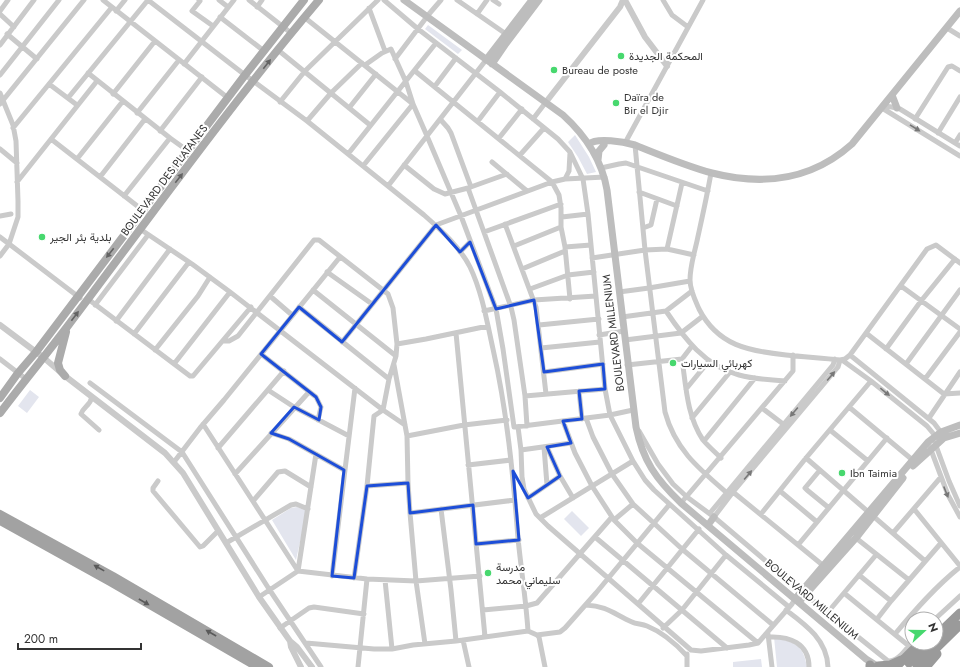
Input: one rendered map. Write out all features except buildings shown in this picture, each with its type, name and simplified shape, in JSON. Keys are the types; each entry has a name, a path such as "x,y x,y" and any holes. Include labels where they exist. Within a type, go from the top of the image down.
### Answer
{"highway":[{"path":"0,514 113,576 269,667"},
{"path":"0,522 110,582 257,667"},
{"path":"944,620 960,606"},
{"path":"944,628 960,613"},
{"path":"873,665 890,665 911,655 960,625"},
{"path":"926,667 935,656 960,633"},
{"path":"896,667 911,655"}],"main road":[{"name":"BOULEVARD DES PLATANES","path":"0,398 245,75 304,0"},
{"name":"BOULEVARD DES PLATANES","path":"0,413 44,358 140,229 253,82 319,0"},
{"name":"BOULEVARD MILLENIUM","path":"404,0 546,102 568,120 584,137 600,165 605,177 627,365 639,444 659,481 681,504 708,525 792,604 873,665"},
{"path":"492,64 539,0"},
{"path":"486,60 529,1"},
{"path":"589,145 594,141 635,145 712,173 737,177 773,179 810,171 843,153 861,135 960,11"},
{"path":"892,95 898,108"},
{"path":"584,137 603,143"},
{"path":"600,165 599,152 603,143"},
{"path":"65,376 60,370 58,363 67,327"},
{"path":"792,604 804,594 914,462 936,440 960,425"},
{"path":"936,440 960,433"},
{"path":"826,568 856,538 871,514"},
{"path":"708,525 712,515"}],"street":[{"path":"8,0 0,12 14,26"},
{"path":"0,45 34,0"},
{"path":"0,75 59,0"},
{"path":"1,102 84,0"},
{"path":"103,0 228,98"},
{"path":"13,128 114,9 125,0"},
{"path":"68,98 148,0 253,82 307,121 388,186 436,225 460,252 470,266 488,326 507,420 528,631"},
{"path":"200,0 192,11 213,26"},
{"path":"219,0 228,7"},
{"path":"184,64 234,0"},
{"path":"249,0 291,33"},
{"path":"257,7 262,0"},
{"path":"280,102 304,72 378,0"},
{"path":"384,0 418,29 476,73 558,139 570,152 582,179 588,214 605,389 610,416 633,461 645,480 669,505 699,529 726,555 792,604 805,624 817,637 824,649 828,667"},
{"path":"396,59 441,0"},
{"path":"457,0 506,34"},
{"path":"477,14 487,0"},
{"path":"493,0 499,4"},
{"path":"624,0 645,37 667,66"},
{"path":"533,119 624,0"},
{"path":"663,0 672,15 688,27"},
{"path":"625,143 703,0"},
{"path":"369,8 385,51"},
{"path":"220,17 264,52"},
{"path":"304,18 413,104"},
{"path":"947,28 960,36"},
{"path":"7,34 36,59"},
{"path":"113,94 155,41"},
{"path":"348,154 436,42"},
{"path":"307,121 331,93 363,64 391,49 452,193 496,309 521,450 524,489 540,518 548,526 691,650 700,651 758,643 768,634 773,625 792,604"},
{"path":"278,50 370,125"},
{"path":"435,86 456,58"},
{"path":"137,113 179,60"},
{"path":"388,186 486,60"},
{"path":"915,119 948,68 952,66 960,71"},
{"path":"415,70 552,182 559,195 561,204 561,227 565,249 570,298"},
{"path":"88,73 160,131 188,151"},
{"path":"349,108 376,74"},
{"path":"160,131 202,77"},
{"path":"17,182 97,80"},
{"path":"50,84 77,105"},
{"path":"478,120 500,92"},
{"path":"0,93 1,102 13,128 16,141 18,217 9,244 0,256"},
{"path":"938,133 960,97"},
{"path":"77,159 123,101"},
{"path":"363,166 413,104"},
{"path":"883,107 898,108 958,145 960,135"},
{"path":"883,107 960,156"},
{"path":"499,138 522,110"},
{"path":"100,177 145,119"},
{"path":"440,119 451,133 476,210 510,305 514,320 525,396 527,426"},
{"path":"520,155 544,128"},
{"path":"51,138 150,216"},
{"path":"124,196 170,138"},
{"path":"635,145 649,288 665,412 669,425 680,448 690,460 726,492"},
{"path":"0,149 17,163"},
{"path":"565,179 570,168 570,152"},
{"path":"492,162 527,191"},
{"path":"600,165 626,163 708,191"},
{"path":"404,165 434,189 445,194 469,188 507,174"},
{"path":"712,173 690,280 692,291 703,316 717,332 733,343 742,347 752,350 839,360 871,381 927,426 936,440 949,481 960,506"},
{"path":"342,342 436,225 552,182 565,179 605,177"},
{"path":"667,249 682,183"},
{"path":"639,192 677,206"},
{"path":"643,228 651,225 657,199"},
{"path":"484,232 561,204"},
{"path":"0,216 11,214"},
{"path":"562,217 588,214"},
{"path":"505,224 534,300 539,325 546,394"},
{"path":"514,246 561,227"},
{"path":"140,229 210,277 354,388 405,425"},
{"path":"95,305 148,235"},
{"path":"0,237 78,296 95,305 190,376 193,376 251,308"},
{"path":"223,341 229,341 238,336 314,240 319,240 388,294 393,308 397,344 396,356 389,379 383,410 374,416 367,486 354,578"},
{"path":"460,252 470,242"},
{"path":"522,268 565,249 591,245"},
{"path":"712,515 733,492 779,433 783,424 832,365 850,355 927,250 936,245 960,263"},
{"path":"116,321 170,249"},
{"path":"592,258 645,250 667,249 694,255"},
{"path":"174,462 292,314 340,257"},
{"path":"886,349 921,301 955,259"},
{"path":"134,334 189,262"},
{"path":"327,272 372,304"},
{"path":"530,289 568,275 594,272"},
{"path":"155,350 198,296 210,277"},
{"path":"619,292 690,280"},
{"path":"901,286 960,331 925,379"},
{"path":"313,290 396,356"},
{"path":"906,364 960,290"},
{"path":"622,318 666,312 692,291"},
{"path":"174,364 230,292"},
{"path":"270,296 292,314"},
{"path":"484,312 534,300 596,296"},
{"path":"298,307 389,379"},
{"path":"666,312 692,346 710,361 730,372 755,378 785,381"},
{"path":"625,340 681,333 703,316"},
{"path":"539,325 599,319"},
{"path":"0,325 165,453 174,462 183,473 259,597 280,628 312,667"},
{"path":"397,344 488,326"},
{"path":"600,335 624,331"},
{"path":"456,333 485,637"},
{"path":"866,333 944,394 960,393"},
{"path":"541,348 600,342"},
{"path":"692,346 682,359 692,418 704,441 721,458"},
{"path":"261,354 284,371 319,402 321,407 318,420"},
{"path":"681,504 793,371 793,355"},
{"path":"850,355 936,425 936,440 941,477 950,501 960,517"},
{"path":"0,358 26,379"},
{"path":"627,365 682,359"},
{"path":"712,515 726,492 838,367 839,360"},
{"path":"686,389 710,361"},
{"path":"544,372 603,364"},
{"path":"394,365 407,436 410,513 416,581 425,644"},
{"path":"218,448 284,371"},
{"path":"692,418 730,372"},
{"path":"929,418 944,394 958,379 960,372"},
{"path":"704,441 755,378"},
{"path":"761,514 871,381"},
{"path":"90,383 182,452 269,590 321,667"},
{"path":"332,576 354,388"},
{"path":"525,396 605,389"},
{"path":"268,390 294,407 349,436"},
{"path":"579,391 584,419 612,474 633,504 682,549 773,625"},
{"path":"235,474 309,392"},
{"path":"92,397 91,403 81,412 81,414 99,430"},
{"path":"849,407 914,462"},
{"path":"762,408 783,424"},
{"path":"508,427 610,416 633,410"},
{"path":"407,436 464,424 507,420"},
{"path":"563,421 571,443 592,486 613,518 637,543 758,643"},
{"path":"203,424 298,571"},
{"path":"636,426 662,470 673,484 687,497 712,515 804,594 888,661 911,655 895,634 844,593"},
{"path":"830,430 868,461"},
{"path":"271,433 289,439 344,470"},
{"path":"798,545 887,438"},
{"path":"521,450 571,443"},
{"path":"546,447 573,498"},
{"path":"546,447 547,485"},
{"path":"298,571 316,454"},
{"path":"806,458 925,561"},
{"path":"468,465 511,460"},
{"path":"540,518 633,461"},
{"path":"820,470 805,488 829,508"},
{"path":"252,501 278,472 281,471 285,471 311,487"},
{"path":"528,498 560,476"},
{"path":"893,533 941,477"},
{"path":"158,481 153,488 153,491 200,547 203,546 218,531"},
{"path":"367,486 408,483"},
{"path":"780,491 817,522"},
{"path":"733,492 826,568"},
{"path":"410,513 515,500"},
{"path":"226,543 291,505 296,504 308,509"},
{"path":"483,610 535,604 613,518 633,504"},
{"path":"537,635 560,632 586,605 669,505"},
{"path":"440,509 456,642"},
{"path":"895,634 940,583 960,566 914,509"},
{"path":"638,604 699,529"},
{"path":"595,537 727,648"},
{"path":"856,538 909,580"},
{"path":"476,544 519,540"},
{"path":"877,619 941,543"},
{"path":"828,612 876,554"},
{"path":"658,632 682,610 726,555"},
{"path":"259,597 298,571 354,578 416,581 480,576"},
{"path":"859,575 891,601"},
{"path":"358,667 367,579"},
{"path":"385,580 392,649"},
{"path":"944,611 960,596"},
{"path":"586,605 602,607 631,622 646,626 658,632 675,644 687,656"},
{"path":"280,628 309,608 314,607 364,614"},
{"path":"306,643 392,649 425,644 456,642 528,631 540,638 545,667"},
{"path":"768,634 772,667"},
{"path":"768,634 787,638 798,644 806,655 809,667"},
{"path":"463,640 469,667"},
{"path":"290,641 291,647 301,667"},
{"path":"686,647 687,667"}],"highlighted area":[{"path":"436,225 460,252 470,242 496,309 534,300 544,372 603,364 605,389 579,391 582,419 563,421 571,443 547,447 560,476 528,498 513,471 519,540 476,544 473,505 410,513 408,483 367,486 354,578 332,576 344,470 289,439 271,433 294,407 319,420 321,407 316,397 261,354 299,307 342,342"}],"shaded area":[{"path":"428,25 462,50 458,54 425,29"},
{"path":"575,135 589,157 596,172 587,174 568,142"},
{"path":"30,390 39,397 27,413 18,406"},
{"path":"297,507 307,511 296,560 272,520 291,508"},
{"path":"572,511 589,528 581,536 564,519"},
{"path":"774,637 796,645 803,653 807,667 777,667"},
{"path":"761,659 762,667 733,667 733,662"}],"place":[{"name":"المحكمة الجديدة","path":"621,56"},
{"name":"Bureau de poste","path":"554,70"},
{"name":"Daïra de Bir el Djir","path":"616,103"},
{"name":"بلدية بئر الجير","path":"42,237"},
{"name":"كهربائي السيارات","path":"673,363"},
{"name":"Ibn Taimia","path":"842,473"},
{"name":"مدرسة سليماني محمد","path":"488,573"}]}
